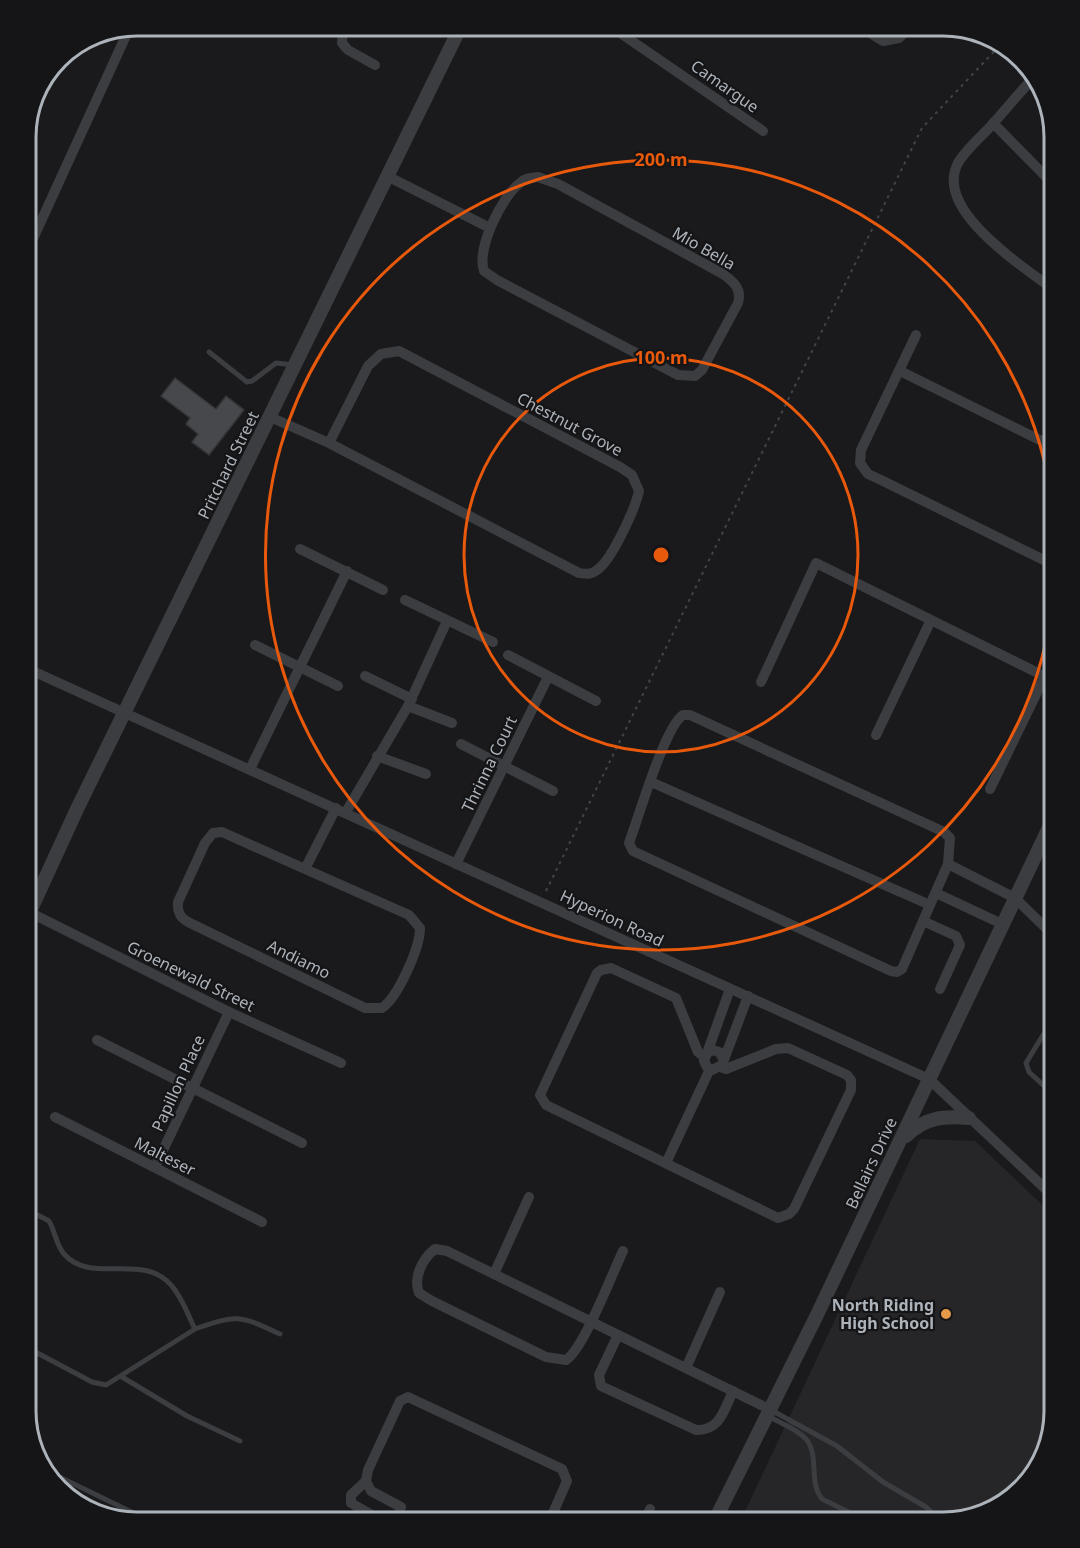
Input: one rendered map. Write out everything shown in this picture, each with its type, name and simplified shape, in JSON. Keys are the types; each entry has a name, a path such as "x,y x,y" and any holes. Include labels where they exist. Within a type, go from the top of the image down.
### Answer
{"street":[{"path":"342,36 342,43 348,50 375,65"},
{"name":"Pritchard Street","path":"36,899 388,177 454,36"},
{"name":"Camargue","path":"625,36 763,131"},
{"path":"875,36 883,41 901,36"},
{"path":"36,232 125,37"},
{"path":"1028,83 959,162 953,181 955,191 966,212 989,239 1044,282"},
{"path":"993,123 1044,175"},
{"path":"388,177 490,228"},
{"name":"Mio Bella","path":"529,178 546,179 723,274 736,285 740,297 709,362 695,376 686,377 490,276 481,263 490,228 519,183 529,178"},
{"path":"916,335 861,450 858,458 863,469 1044,560"},
{"name":"Chestnut Grove","path":"270,417 329,443 579,573 595,572 607,559 633,509 639,491 632,475 620,467 399,351 381,354 368,366 329,443"},
{"path":"900,371 1044,442"},
{"path":"300,549 383,590"},
{"path":"761,682 816,563 1044,676"},
{"path":"250,769 347,571"},
{"path":"405,600 493,642"},
{"path":"876,735 931,620"},
{"path":"305,868 410,702 447,621"},
{"path":"255,645 338,686"},
{"path":"508,655 596,701"},
{"name":"Hyperion Road","path":"36,672 929,1079 1044,1188"},
{"path":"365,676 452,723"},
{"name":"Thrinna Court","path":"456,864 548,677"},
{"path":"990,789 1044,690"},
{"path":"690,715 944,832 950,838 948,864 902,969 897,972 637,854 629,843 651,782 676,720 690,715"},
{"path":"461,744 553,791"},
{"path":"377,756 426,774"},
{"path":"651,782 930,905"},
{"name":"Andiamo","path":"218,831 305,868 409,915 420,928 417,946 394,996 382,1008 365,1008 183,920 177,909 206,843 218,831"},
{"name":"Bellairs Drive","path":"719,1512 900,1142 1044,838"},
{"path":"948,864 1016,898 1044,926"},
{"path":"936,893 1002,924"},
{"name":"Groenewald Street","path":"36,920 340,1063"},
{"path":"923,921 956,936 959,940 960,945 940,989"},
{"path":"718,1065 716,1051 705,1055 698,1052 676,998 611,968 606,968 597,973 541,1090 542,1101 546,1105 778,1218 789,1214 794,1209 851,1090 850,1080 847,1075 788,1048 776,1049 726,1069 718,1065 705,1064 705,1055 730,989"},
{"path":"666,1163 718,1065 748,996"},
{"name":"Papillon Place","path":"154,1167 229,1012"},
{"path":"97,1040 302,1143"},
{"path":"900,1142 911,1130 929,1119 952,1116 969,1118"},
{"name":"Malteser","path":"55,1117 262,1222"},
{"path":"494,1274 529,1197"},
{"path":"622,1251 590,1322 572,1356 558,1360 432,1301 419,1293 416,1287 418,1274 428,1255 435,1249 447,1251 590,1322 733,1391 767,1412"},
{"path":"686,1368 720,1292"},
{"path":"618,1335 599,1375 601,1386 696,1430 709,1430 718,1423 733,1391"},
{"path":"367,1512 351,1503 351,1496 366,1481 368,1470 400,1401 413,1398 562,1469 567,1481 553,1512"},
{"path":"366,1481 371,1491 401,1507 399,1512"}],"lane":[{"path":"209,352 247,382 252,381 276,363 296,365"},
{"path":"1044,1034 1026,1064 1029,1072 1044,1086"},
{"path":"36,1214 49,1221 58,1244 69,1259 102,1270 137,1267 167,1281 175,1290 195,1329"},
{"path":"36,1352 98,1384 106,1385 195,1329 234,1317 248,1319 280,1334"},
{"path":"122,1377 187,1416 240,1442"},
{"path":"767,1412 806,1439 811,1449 817,1493 822,1499 849,1512"},
{"path":"767,1412 837,1446 883,1482 931,1512"},
{"path":"62,1478 131,1512"}],"path":[{"path":"541,902 922,128 995,51"}],"shaded area":[{"name":"North Riding High School","path":"920,1139 975,1141 1044,1207 1044,1411 1041,1437 1030,1462 1023,1473 1005,1491 969,1509 943,1512 745,1512"}],"building":[{"path":"175,378 216,409 226,396 244,410 209,455 192,442 198,434 186,424 190,418 161,396"}],"place":[{"name":"North Riding High School","path":"946,1314"}]}
